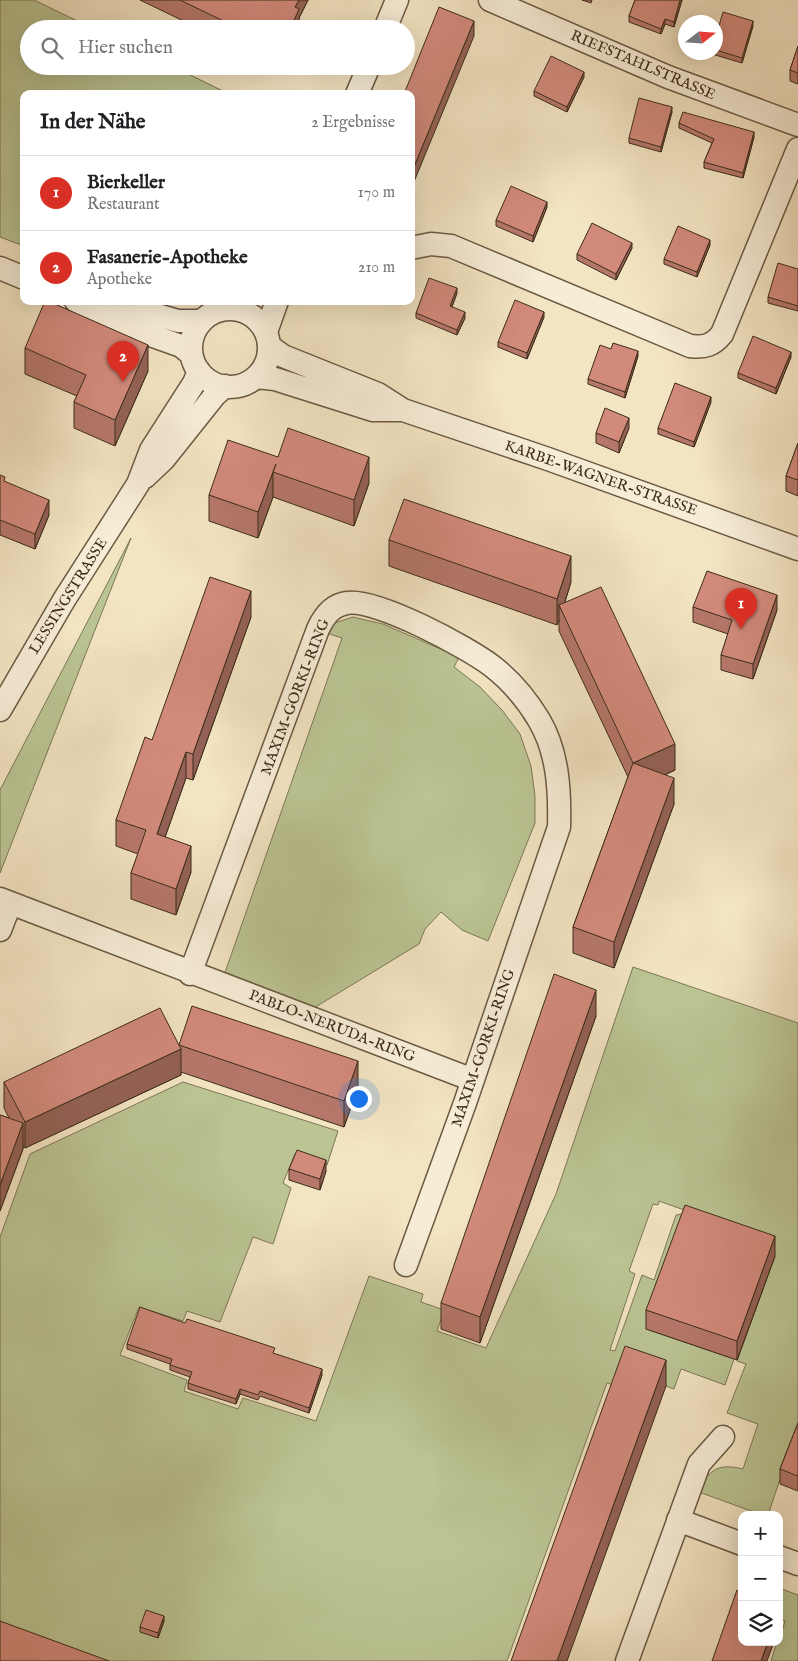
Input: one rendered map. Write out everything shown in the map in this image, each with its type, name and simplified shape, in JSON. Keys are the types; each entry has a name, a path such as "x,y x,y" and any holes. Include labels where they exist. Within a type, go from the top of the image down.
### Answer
{"street":[{"path":"389,20 397,0"},
{"name":"RIEFSTAHLSTRASSE","path":"490,0 668,77 798,125"},
{"path":"359,90 365,75"},
{"path":"415,247 431,244 451,246 690,346 708,346 717,341 722,334 798,149"},
{"path":"0,268 20,276"},
{"path":"81,305 91,314 181,346 213,383 225,386 240,385 256,377 264,365 267,339 276,305"},
{"path":"122,305 178,321 202,321"},
{"path":"195,363 193,334 202,321 213,312 244,305 267,339"},
{"name":"KARBE-WAGNER-STRASSE","path":"267,339 283,356 378,394 403,410 548,459 798,548"},
{"name":"LESSINGSTRASSE","path":"0,710 64,600 138,484 151,450 194,383 195,363"},
{"name":"KARBE-WAGNER-STRASSE","path":"256,377 275,379 373,410 403,410"},
{"name":"LESSINGSTRASSE","path":"138,484 164,459 225,386"},
{"name":"MAXIM-GORKI-RING","path":"190,974 318,629 323,618 334,607 346,602 360,602 394,614 463,648 492,666 523,696 540,721 553,755 560,795 559,827 476,1071 406,1265"},
{"path":"0,930 5,901 190,974"},
{"name":"PABLO-NERUDA-RING","path":"190,974 476,1071"},
{"path":"627,1661 698,1464 724,1437"},
{"path":"678,1520 738,1542"},
{"path":"783,1558 798,1564"}],"green space":[{"path":"0,0 34,0 75,20 20,20 20,75 190,75 221,90 20,90 20,244 0,237"},
{"path":"131,538 0,873 0,790"},
{"path":"353,617 383,624 459,657 454,667 480,687 502,710 520,734 531,766 535,796 535,823 488,941 462,930 441,912 425,929 419,944 304,1014 221,984 342,638 326,633 331,624"},
{"path":"633,967 798,1023 798,1432 796,1432 769,1511 751,1511 699,1492 706,1478 715,1470 727,1467 743,1469 758,1424 727,1413 746,1364 737,1361 775,1256 701,1216 659,1201 658,1205 653,1204 629,1271 635,1274 610,1350 615,1351 642,1275 654,1280 676,1215 682,1214 646,1329 734,1359 725,1385 681,1369 674,1389 626,1372 619,1387 607,1383 507,1661 55,1661 0,1639 0,1237 30,1154 183,1082 338,1131 327,1165 295,1154 283,1183 291,1188 273,1244 253,1237 220,1322 187,1311 183,1321 139,1307 120,1355 187,1380 184,1391 238,1409 243,1398 316,1421 369,1276 423,1294 421,1302 444,1310 437,1331 486,1348 556,1194"},
{"path":"783,1589 798,1595 798,1661 771,1661 776,1646 783,1646 785,1621 783,1620"}],"building":[{"path":"180,0 299,0 295,7 299,9 294,20 221,20"},
{"path":"635,0 680,0 674,22 665,19 661,29 629,16"},
{"path":"439,7 474,21 415,164 415,90 406,90 412,75 415,75 415,67"},
{"path":"723,12 753,21 742,58 723,52"},
{"path":"798,46 798,73 790,70"},
{"path":"551,56 584,72 567,107 534,91"},
{"path":"639,98 672,107 661,147 629,138"},
{"path":"683,112 754,132 743,173 704,162 714,139 679,123"},
{"path":"511,186 547,202 533,236 496,220"},
{"path":"592,223 632,243 616,274 577,254"},
{"path":"678,226 710,240 697,272 664,259"},
{"path":"778,263 798,269 798,306 768,297"},
{"path":"429,278 457,288 450,306 465,312 457,330 416,313"},
{"path":"515,300 544,312 527,353 498,342"},
{"path":"43,305 57,305 148,345 115,420 74,402 86,375 25,348"},
{"path":"753,336 791,352 776,388 738,373"},
{"path":"613,343 638,351 625,392 588,379 600,345 611,349"},
{"path":"675,383 711,397 694,442 658,428"},
{"path":"605,408 629,418 619,442 596,433"},
{"path":"288,428 369,457 354,500 273,472 258,512 209,495 228,440 278,457"},
{"path":"798,443 798,480 786,476"},
{"path":"0,475 5,477 4,481 49,500 35,534 0,520"},
{"path":"404,499 571,556 557,599 389,540"},
{"path":"707,571 777,595 753,664 721,655 732,620 693,607"},
{"path":"210,577 251,591 193,754 186,752 157,834 191,846 176,889 131,873 146,830 116,820 145,737 152,740"},
{"path":"601,587 675,744 633,763 559,605"},
{"path":"633,763 674,778 614,942 573,927"},
{"path":"554,974 596,990 480,1317 441,1303"},
{"path":"192,1006 358,1061 344,1101 179,1045"},
{"path":"160,1008 181,1049 25,1122 4,1082"},
{"path":"0,1115 23,1123 0,1185"},
{"path":"297,1150 326,1160 320,1179 289,1169"},
{"path":"685,1205 775,1236 737,1341 646,1310"},
{"path":"140,1307 185,1323 187,1319 275,1348 273,1353 322,1369 309,1408 260,1391 258,1395 240,1389 236,1399 188,1383 192,1372 170,1365 172,1359 127,1344"},
{"path":"625,1346 666,1360 557,1661 511,1661"},
{"path":"798,1423 798,1476 780,1469"},
{"path":"737,1590 738,1646 767,1646 761,1661 712,1661"},
{"path":"146,1610 164,1616 158,1633 140,1627"},
{"path":"0,1621 109,1661 0,1661"}],"place":[{"name":"Fasanerie-Apotheke","path":"123,382"},
{"name":"Bierkeller","path":"741,629"}]}
